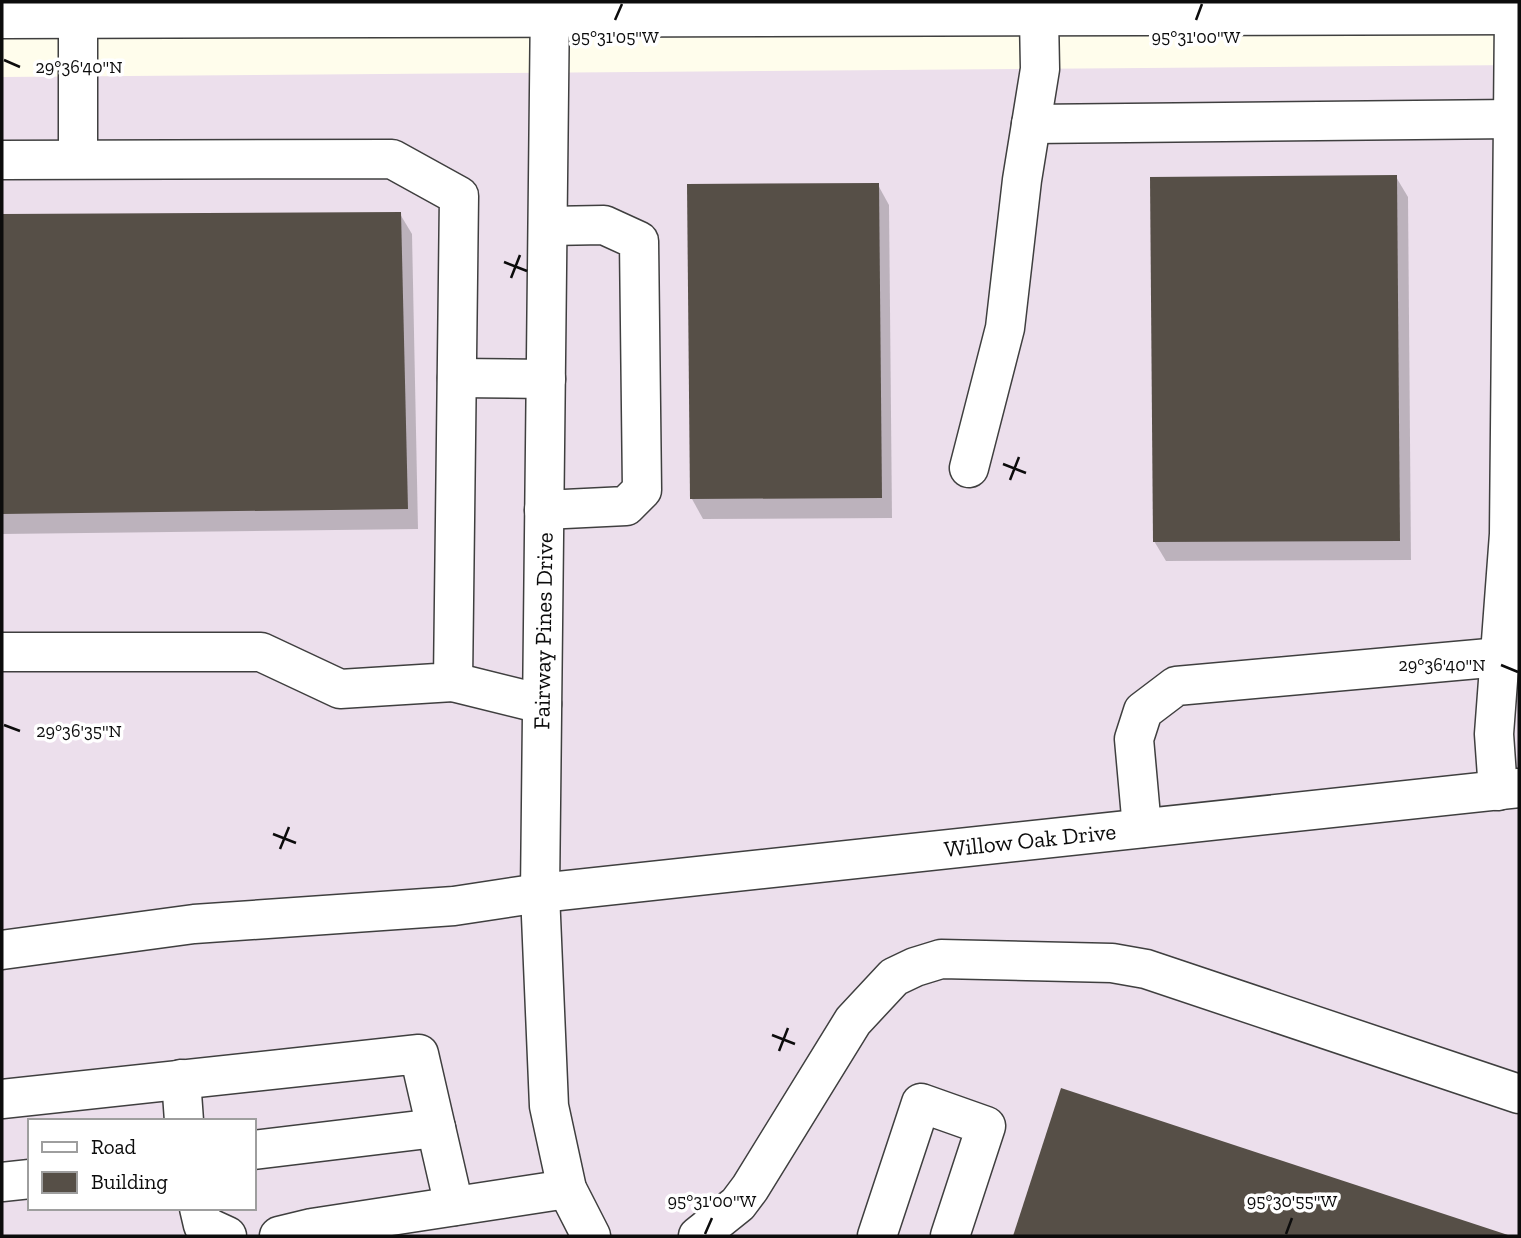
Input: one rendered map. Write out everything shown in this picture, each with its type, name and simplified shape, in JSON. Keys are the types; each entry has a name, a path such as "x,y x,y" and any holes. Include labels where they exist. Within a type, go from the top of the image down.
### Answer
{"street":[{"path":"2,19 550,10 1039,17 1517,15 1513,119 1509,534 1494,734 1509,790"},
{"name":"Fairway Pines Drive","path":"550,10 540,893 549,1106 567,1189 591,1236"},
{"path":"969,468 1005,328 1040,69 1039,17"},
{"path":"78,19 78,159"},
{"path":"1031,124 1513,119"},
{"path":"2,160 392,159 459,196 453,682"},
{"path":"544,510 626,506 642,490 639,242 604,225 548,226"},
{"path":"457,378 546,379"},
{"path":"2,652 261,652 340,689 453,682 542,704"},
{"path":"1142,828 1134,738 1143,712 1176,686 1500,657"},
{"name":"Willow Oak Drive","path":"2,950 194,924 454,906 540,893 1509,790"},
{"path":"698,1236 738,1204 750,1188 853,1021 894,978 915,967 941,960 1112,962 1146,969 1519,1094"},
{"path":"2,1099 419,1054 454,1206"},
{"path":"181,1079 184,1119"},
{"path":"877,1236 921,1103 986,1126 950,1236"},
{"path":"256,1150 436,1128"},
{"path":"2,1182 28,1178"},
{"path":"279,1236 312,1228 567,1189"},
{"path":"199,1210 203,1225 227,1236"}],"shaded area":[{"path":"1519,65 1519,1236 2,1236 2,77"}],"building":[{"path":"1397,175 1400,541 1153,542 1150,177"},
{"path":"879,183 882,498 690,499 687,184"},
{"path":"401,212 408,509 2,514 2,214"},
{"path":"1061,1088 1511,1236 1013,1236"}]}
